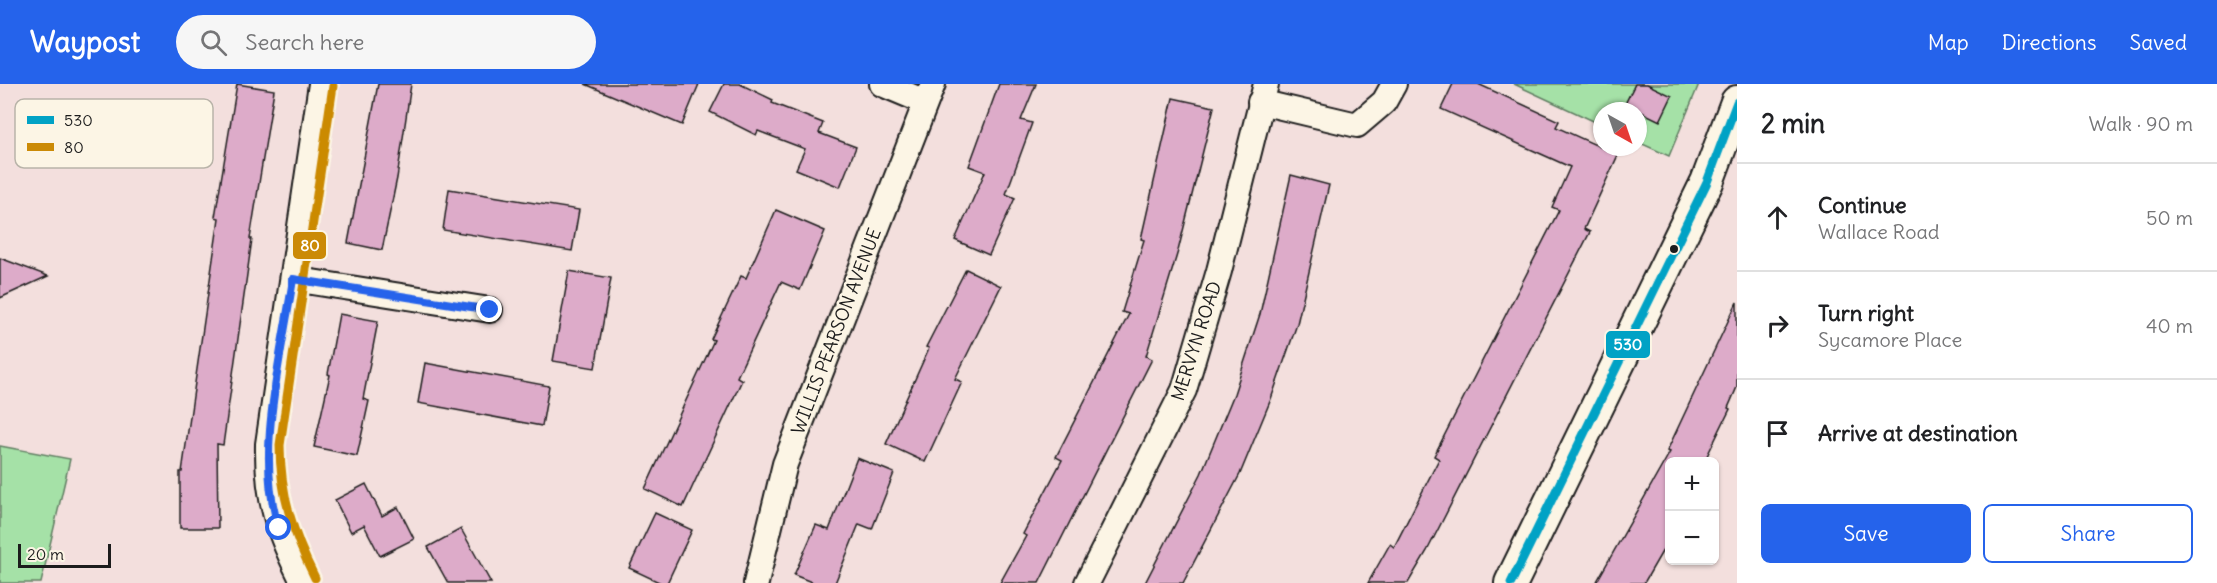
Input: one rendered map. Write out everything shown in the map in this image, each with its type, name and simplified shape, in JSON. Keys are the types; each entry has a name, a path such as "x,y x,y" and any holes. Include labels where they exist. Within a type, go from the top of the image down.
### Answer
{"street":[{"path":"304,583 277,521 268,477 268,444 321,84"},
{"path":"882,84 929,93"},
{"path":"1263,93 1357,125 1384,102 1394,84"},
{"name":"WILLIS PEARSON AVENUE","path":"756,583 785,464 929,93"},
{"name":"MERVYN ROAD","path":"1087,583 1184,390 1219,271 1263,93"},
{"path":"1511,583 1731,137 1737,102"},
{"path":"293,279 490,310"}],"green space":[{"path":"1514,84 1699,84 1669,156 1647,146 1647,102 1593,102 1593,121"},
{"path":"0,446 70,459 41,583 0,583"}],"building":[{"path":"237,84 274,90 250,239 252,239 223,445 217,444 218,528 180,528 180,472 182,472 219,218 215,217"},
{"path":"378,84 411,84 397,178 382,250 348,243"},
{"path":"585,84 699,84 682,125"},
{"path":"724,84 740,84 773,100 772,103 823,123 819,133 856,147 840,187 796,169 805,149 758,131 756,135 710,112"},
{"path":"999,84 1036,84 1021,120 1032,123 1006,194 1015,198 989,255 955,240 985,172 969,166"},
{"path":"1453,84 1478,84 1559,121 1556,127 1593,144 1593,156 1618,156 1584,229 1590,232 1427,551 1408,583 1368,583 1390,544 1394,547 1439,459 1434,456 1559,210 1552,207 1570,167 1441,109"},
{"path":"1635,84 1647,84 1672,96 1660,121 1647,115 1647,102 1626,102"},
{"path":"1173,98 1214,107 1178,251 1146,356 1152,359 1039,583 1000,583 1026,536 1023,534 1062,460 1056,457 1129,314 1122,312 1144,240 1141,239"},
{"path":"1291,175 1329,185 1297,324 1271,399 1240,474 1183,583 1145,583 1201,474 1234,394 1260,314"},
{"path":"449,189 579,210 572,251 443,230"},
{"path":"776,210 825,231 800,290 781,282 737,377 742,380 683,507 645,489 714,340 711,339 741,276 746,278"},
{"path":"0,258 48,276 0,298"},
{"path":"966,269 1001,286 955,379 962,382 925,462 886,444 929,348 926,347"},
{"path":"569,271 611,278 595,368 553,361"},
{"path":"1737,302 1737,387 1728,408 1730,409 1706,457 1667,457 1670,452 1667,451"},
{"path":"339,314 378,321 363,399 369,401 357,456 314,447 330,375 328,374"},
{"path":"425,363 549,386 542,426 418,403"},
{"path":"857,458 894,473 872,529 859,524 835,583 814,583 794,575 816,525 829,530"},
{"path":"1665,461 1665,547 1644,583 1596,583"},
{"path":"366,484 382,516 398,507 414,539 380,556 364,525 351,532 335,500"},
{"path":"655,513 692,530 667,583 661,583 629,568"},
{"path":"461,529 491,583 448,583 428,547"}],"transit line":[{"name":"80","path":"315,578 300,546 289,513 282,480 280,445 333,86"},
{"name":"530","path":"1511,583 1707,182 1737,102"}],"route":[{"path":"279,528 272,505 268,477 268,444 293,279 490,310"}]}
